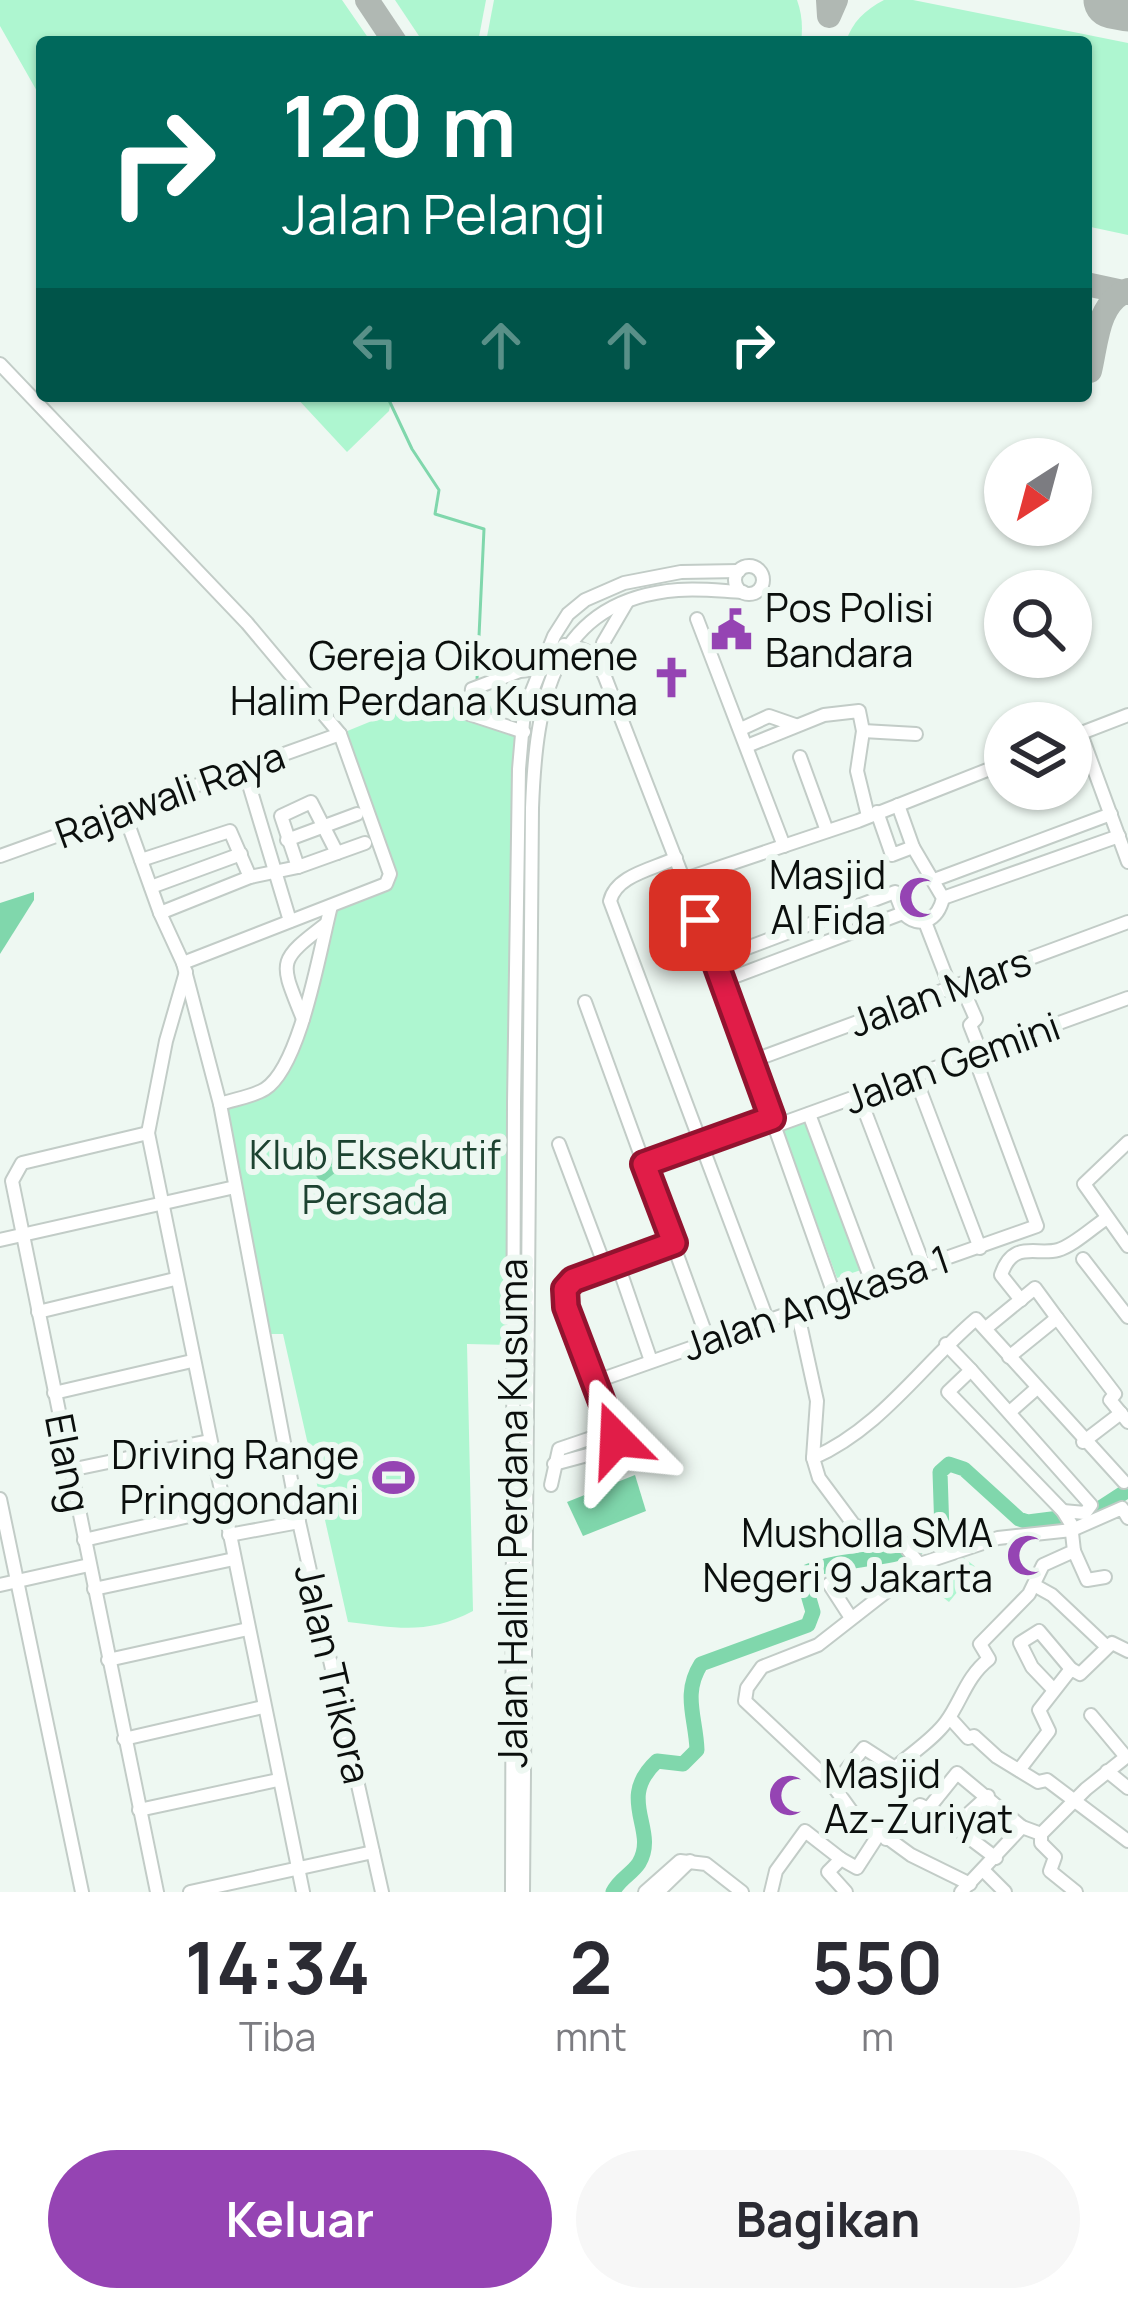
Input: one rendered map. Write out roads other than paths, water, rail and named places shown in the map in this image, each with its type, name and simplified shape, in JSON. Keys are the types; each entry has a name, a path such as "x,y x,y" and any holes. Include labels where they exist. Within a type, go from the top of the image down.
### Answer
{"street":[{"path":"0,364 36,402"},
{"path":"36,402 247,623 340,734 390,877 386,884 185,967 148,1133 303,1892"},
{"path":"566,646 590,620 628,601 681,590 743,592 758,591 763,578 754,567 739,571 736,583 743,592"},
{"name":"Jalan Halim Perdana Kusuma","path":"512,1892 513,1235 521,731 538,674 568,614 605,589 681,572 739,571"},
{"path":"600,664 603,643 628,601"},
{"path":"698,620 784,846"},
{"path":"550,645 582,648 600,664 685,879 835,1297"},
{"name":"Jalan Halim Perdana Kusuma","path":"523,1892 531,831 536,736 548,688 566,646"},
{"path":"536,736 469,714 477,687 512,674 557,668"},
{"path":"538,674 548,688"},
{"path":"747,746 854,710 862,718 863,731 857,771 873,814 892,855 913,847"},
{"path":"1092,729 1128,715"},
{"path":"741,729 769,716 796,726"},
{"path":"863,731 916,734"},
{"name":"Rajawali Raya","path":"0,856 340,734"},
{"path":"800,757 827,831"},
{"path":"244,769 290,921"},
{"path":"685,879 984,771"},
{"path":"1092,771 1128,862"},
{"path":"298,867 281,814 311,802 337,854"},
{"path":"715,960 895,892 903,913 914,921 925,922 938,914 943,898 913,847 898,805"},
{"name":"Jalan Trikora","path":"123,811 185,967 220,1104 299,1522 382,1892"},
{"path":"287,840 357,814"},
{"path":"934,880 1111,814"},
{"path":"141,860 228,831 250,878"},
{"path":"943,898 1119,836"},
{"path":"160,913 250,878 364,843"},
{"path":"151,887 241,854"},
{"path":"676,859 621,882 610,901 767,1319"},
{"path":"220,1104 261,1091 274,1081 303,1020 331,906"},
{"path":"723,982 903,913"},
{"path":"925,922 976,1019 970,1025 977,1054"},
{"name":"Jalan Mars","path":"752,1061 1128,922"},
{"path":"303,1020 288,983 286,960 326,923"},
{"name":"Jalan Gemini","path":"644,1164 809,1114 1128,998"},
{"path":"585,1002 708,1340"},
{"name":"Jalan Angkasa 1","path":"594,1382 1037,1224 977,1054"},
{"path":"915,1076 980,1248"},
{"path":"859,1096 923,1266"},
{"path":"809,1114 873,1285"},
{"name":"Elang","path":"148,1133 22,1163 6,1182 22,1234 157,1892"},
{"path":"1128,1142 1084,1184 1128,1246"},
{"path":"560,1144 650,1361"},
{"path":"0,1240 235,1187"},
{"path":"1021,1300 1000,1275 1004,1265 1022,1252 1059,1250 1107,1217"},
{"path":"551,1485 554,1464 588,1447 613,1447 612,1431 564,1296 573,1280 674,1243"},
{"path":"1083,1258 1128,1317"},
{"path":"38,1312 176,1279"},
{"path":"986,1328 1036,1288 1114,1394 1110,1400 1124,1418 1083,1442"},
{"path":"797,1310 817,1401 813,1458 819,1478 854,1525 903,1543 918,1563"},
{"path":"813,1458 866,1426 976,1318 1083,1442 1124,1482"},
{"path":"1009,1357 1057,1318"},
{"path":"946,1345 1091,1505 1068,1520"},
{"path":"54,1393 193,1360"},
{"path":"971,1370 948,1392 1068,1520 1074,1551 1087,1580 1105,1576"},
{"path":"1011,1412 1037,1388"},
{"path":"1000,1448 1023,1427"},
{"path":"70,1470 209,1441"},
{"path":"0,1499 82,1892"},
{"path":"84,1540 224,1508"},
{"path":"1022,1827 965,1888 852,1813 834,1785 744,1698 762,1667 818,1645 918,1563 1122,1508 1128,1518"},
{"path":"229,1535 299,1522"},
{"path":"834,1785 866,1748 895,1768 950,1718 968,1678 989,1659 979,1644 1034,1586 1042,1564 1074,1551"},
{"path":"94,1589 233,1559"},
{"path":"0,1585 89,1565"},
{"path":"829,1584 851,1618"},
{"path":"1034,1586 1117,1646 1080,1674 1039,1631 1019,1642 1032,1667 1053,1689"},
{"path":"108,1660 248,1629"},
{"path":"1019,1770 1050,1730 1039,1710 1071,1669"},
{"path":"124,1739 263,1707"},
{"path":"1076,1892 1052,1873 1055,1857 1041,1844 1041,1834 1127,1757 1091,1715"},
{"path":"950,1718 967,1737 974,1736 1019,1770 1039,1782 1046,1779 1077,1799 1128,1841"},
{"path":"1107,1771 1128,1788"},
{"path":"928,1809 957,1773 1022,1827 1041,1834"},
{"path":"139,1810 278,1780"},
{"path":"955,1826 988,1796"},
{"path":"770,1892 776,1871 805,1832 857,1868 883,1836 920,1805 995,1858"},
{"path":"190,1892 373,1852"},
{"path":"841,1859 828,1874 847,1892"},
{"path":"645,1892 674,1863 691,1862 706,1864 742,1892"},
{"path":"658,1892 691,1862"},
{"path":"984,1871 1005,1892"}],"waterway":[{"path":"390,402 439,490 435,514 484,529 477,679"},
{"path":"480,688 494,717"},
{"path":"613,1892 639,1863 644,1850 638,1801 645,1775 657,1761 683,1764 697,1750 691,1696 701,1664 808,1625 813,1612 802,1574 911,1550 942,1532 940,1472 949,1464 964,1469 1028,1522 1091,1514 1128,1490"}],"place":[{"name":"Pos Polisi Bandara","path":"731,630"},
{"name":"Gereja Oikoumene Halim Perdana Kusuma","path":"672,678"},
{"name":"Masjid Al Fida","path":"920,897"},
{"name":"Driving Range Pringgondani","path":"393,1477"},
{"name":"Musholla SMA Negeri 9 Jakarta","path":"1027,1555"},
{"name":"Masjid Az-Zuriyat","path":"790,1796"}],"park label":[{"name":"Klub Eksekutif Persada","path":"375,1178"}]}
